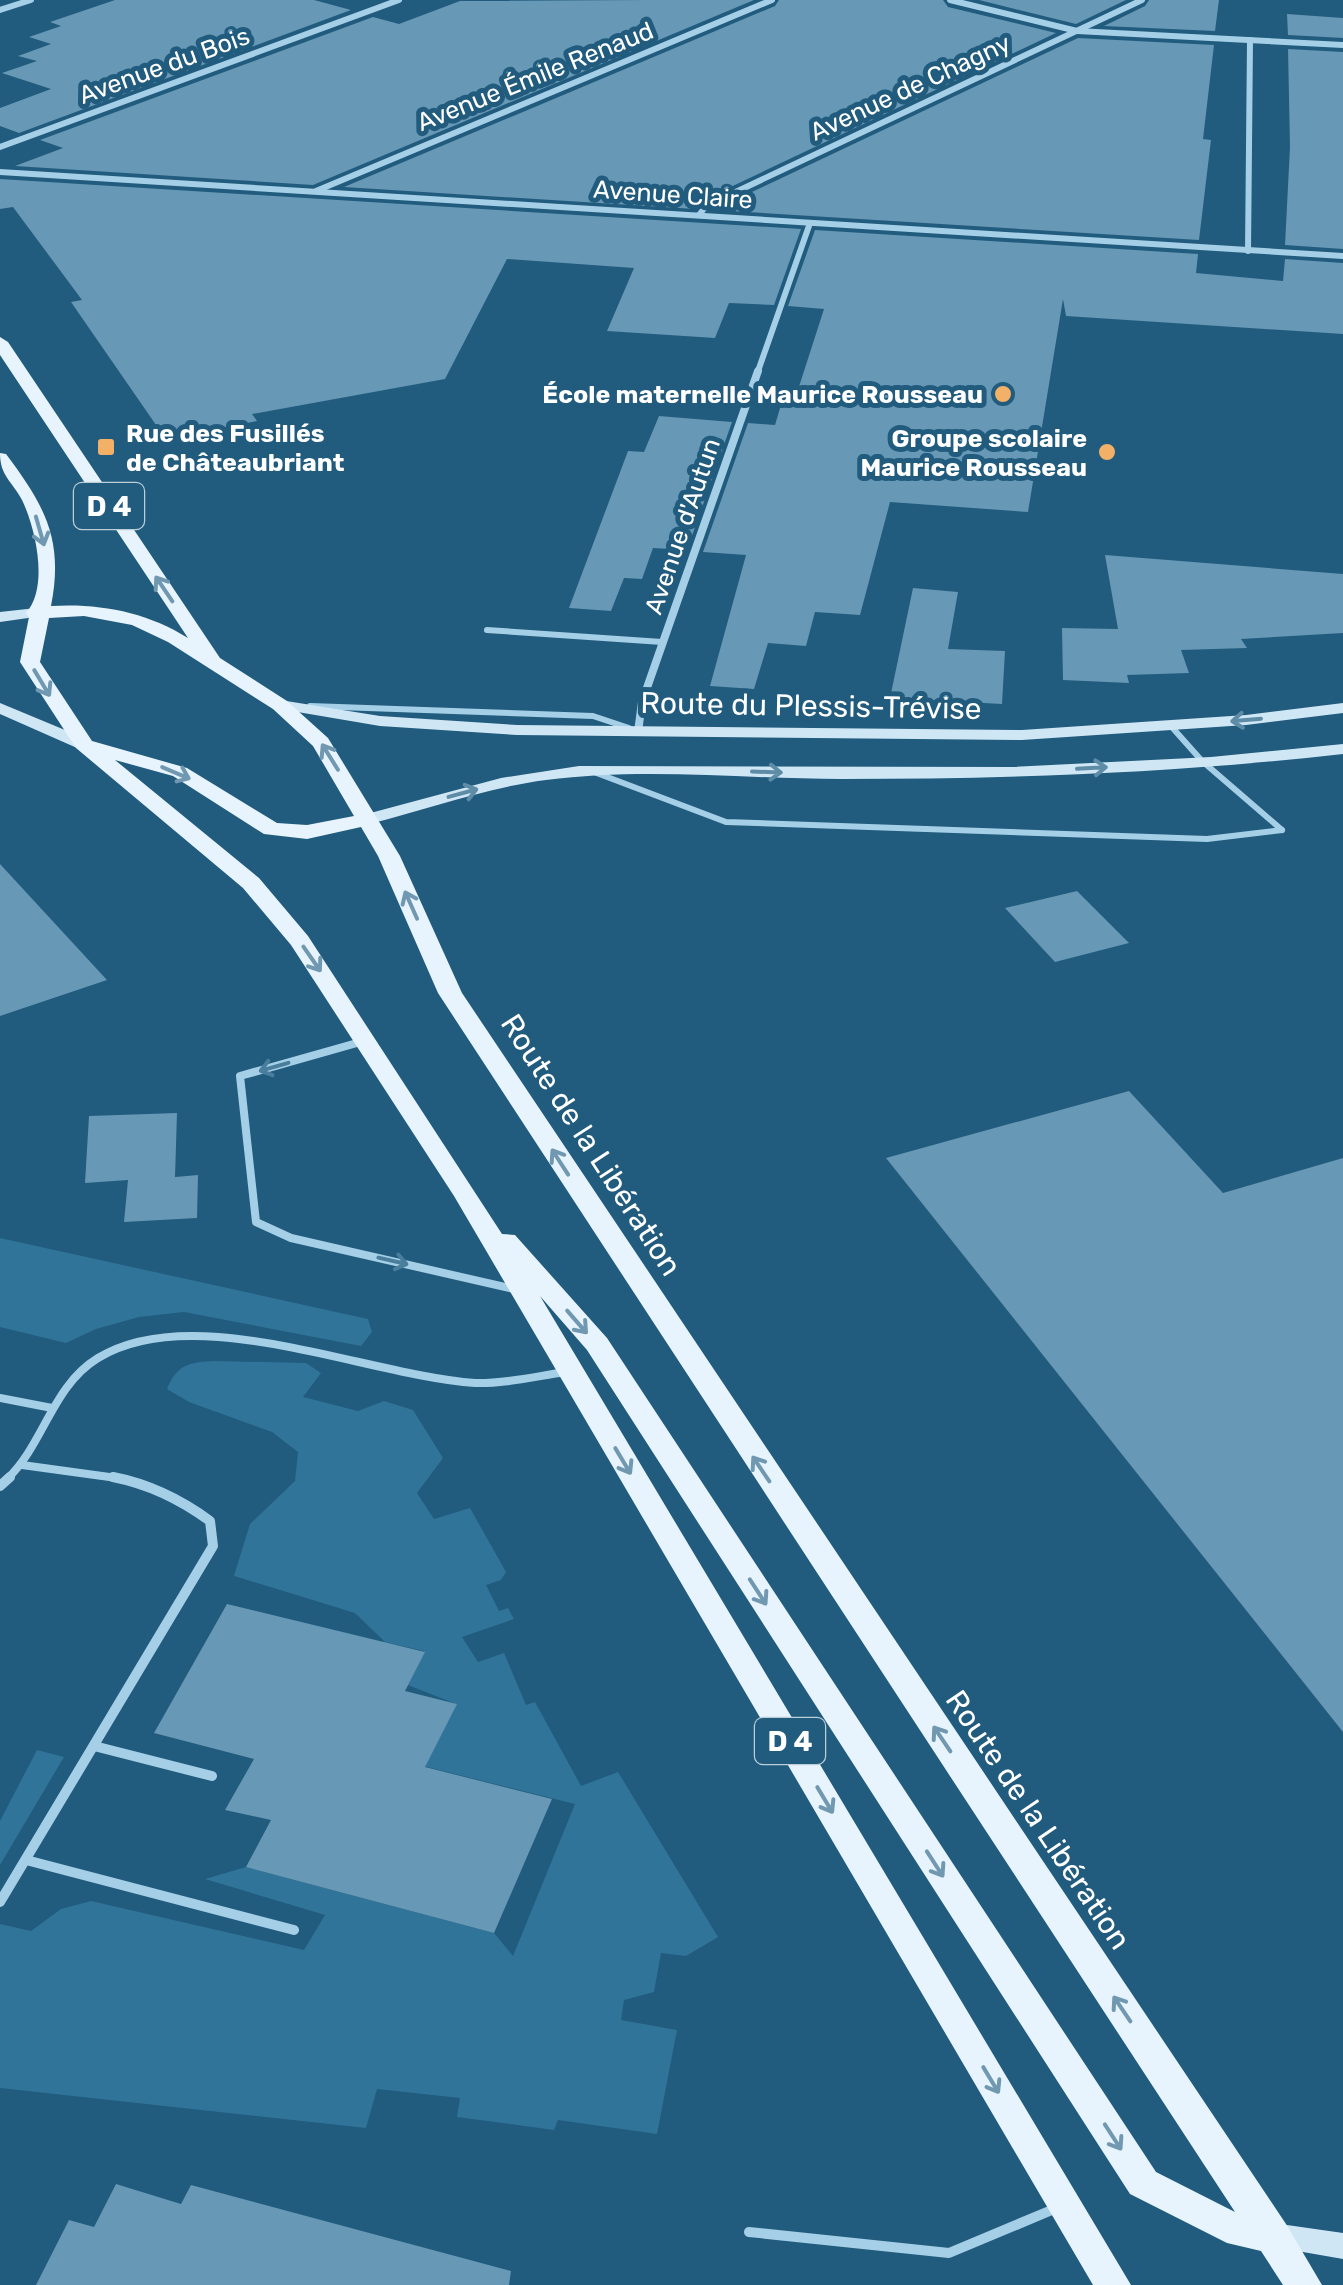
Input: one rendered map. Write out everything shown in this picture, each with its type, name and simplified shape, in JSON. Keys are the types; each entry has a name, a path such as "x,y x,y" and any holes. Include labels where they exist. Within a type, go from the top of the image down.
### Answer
{"main road":[{"name":"Route de la Libération","path":"0,342 220,669 280,706 321,742 369,818 450,992 750,1452 1273,2236"},
{"name":"D 4","path":"0,458 7,477 31,500 44,539 48,572 36,613 30,662 83,744 250,883 300,941 368,1040 467,1196 1113,2285"},
{"path":"0,617 84,610 137,620 175,638 220,669"},
{"name":"Route du Plessis-Trévise","path":"280,706 396,723 638,732 1022,735 1170,726 1343,708"},
{"path":"0,708 83,744 180,772 272,828 307,832 546,775 670,768 810,774 1025,772 1343,749"},
{"path":"467,1196 597,1344 1142,2183 1240,2232 1343,2246"},
{"name":"D 4","path":"1273,2236 1304,2285"}],"street":[{"path":"0,10 30,0"},
{"name":"Avenue du Bois","path":"0,147 399,0"},
{"name":"Avenue Émile Renaud","path":"315,192 772,0"},
{"path":"950,0 1077,31 1343,45"},
{"name":"Avenue de Chagny","path":"699,216 706,206 1142,0"},
{"path":"1248,251 1250,40"},
{"name":"Avenue Claire","path":"0,172 1343,256"},
{"name":"Avenue d'Autun","path":"638,732 642,702 662,642 810,223"}],"lane":[{"path":"486,630 662,642"},
{"path":"594,772 726,822 1207,839 1282,830 1202,761 1170,726"},
{"path":"368,1040 240,1076 256,1222 290,1238 523,1291"},
{"path":"0,1486 22,1465 61,1392 98,1358 151,1338 236,1340 476,1383 570,1372"},
{"path":"0,1398 52,1408"},
{"path":"0,1902 212,1546 210,1522 186,1501 158,1487 103,1474 22,1465"},
{"path":"94,1746 212,1776"},
{"path":"26,1860 294,1930"},
{"path":"749,2232 948,2254 1065,2205"}],"shaded area":[{"path":"0,1238 368,1319 372,1332 361,1346 184,1312 139,1317 96,1329 66,1343 0,1327"},
{"path":"215,1361 306,1363 321,1373 303,1397 358,1411 384,1401 413,1410 443,1458 417,1493 434,1519 470,1508 506,1572 501,1580 486,1585 499,1611 508,1608 514,1619 462,1637 478,1662 504,1653 526,1705 535,1702 581,1786 618,1772 718,1937 686,1956 661,1953 654,1992 624,2000 621,2020 677,2030 657,2134 558,2120 554,2130 457,2117 460,2098 377,2089 366,2128 0,2088 0,1924 31,1931 61,1909 91,1901 304,1950 325,1915 205,1879 246,1867 494,1933 513,1956 575,1804 315,1739 456,1704 408,1685 424,1651 385,1642 355,1613 234,1576 250,1524 295,1481 298,1452 272,1432 189,1402 167,1389 185,1366"},
{"path":"37,1750 64,1757 0,1865 0,1821"}],"building":[{"path":"115,0 314,0 351,10 19,133 0,126 0,108 51,89 2,73 37,61 18,56 51,44 29,37 61,26 50,22"},
{"path":"754,0 313,185 15,166 63,148 40,140 373,17 399,24 460,1"},
{"path":"779,0 943,0 948,7 1056,33 703,200 695,209 344,187 775,6"},
{"path":"979,0 1126,0 1076,24"},
{"path":"1149,0 1219,0 1215,31 1104,26 1145,6"},
{"path":"1287,14 1343,18 1343,38 1288,35"},
{"path":"1078,38 1214,45 1203,139 1211,140 1199,240 714,210"},
{"path":"1288,49 1343,52 1343,249 1285,245 1290,147"},
{"path":"0,179 801,229 774,305 729,303 715,338 607,331 634,268 507,259 445,379 252,414 257,421 165,438 71,302 82,300 13,207 0,209"},
{"path":"815,230 1198,254 1196,273 1283,281 1285,259 1343,263 1343,334 1066,316 1063,299 1028,512 890,502 860,615 815,612 806,646 768,643 754,689 710,686 746,555 703,552 748,423 775,425 783,398 795,399 824,309 788,306"},
{"path":"659,416 732,422 687,550 653,548 642,579 624,578 611,611 569,608 628,451 644,452"},
{"path":"1105,555 1343,574 1343,633 1241,639 1247,648 1181,650 1189,673 1127,675 1129,683 1063,680 1062,628 1118,629"},
{"path":"913,588 958,592 948,649 1005,651 1002,704 890,698"},
{"path":"0,864 107,980 0,1016"},
{"path":"1077,891 1129,943 1055,962 1005,908"},
{"path":"1129,1091 1223,1193 1343,1158 1343,1732 886,1158"},
{"path":"177,1113 175,1177 198,1175 197,1218 124,1222 128,1180 85,1183 89,1116"},
{"path":"227,1604 425,1652 405,1691 457,1704 425,1767 552,1799 494,1933 246,1867 271,1820 225,1810 254,1759 154,1733"},
{"path":"116,2184 181,2204 191,2185 511,2271 509,2285 36,2285 69,2220 94,2227"}],"place":[{"name":"École maternelle Maurice Rousseau","path":"1003,394"},
{"name":"Rue des Fusillés de Châteaubriant","path":"106,447"},
{"name":"Groupe scolaire Maurice Rousseau","path":"1107,452"}]}
